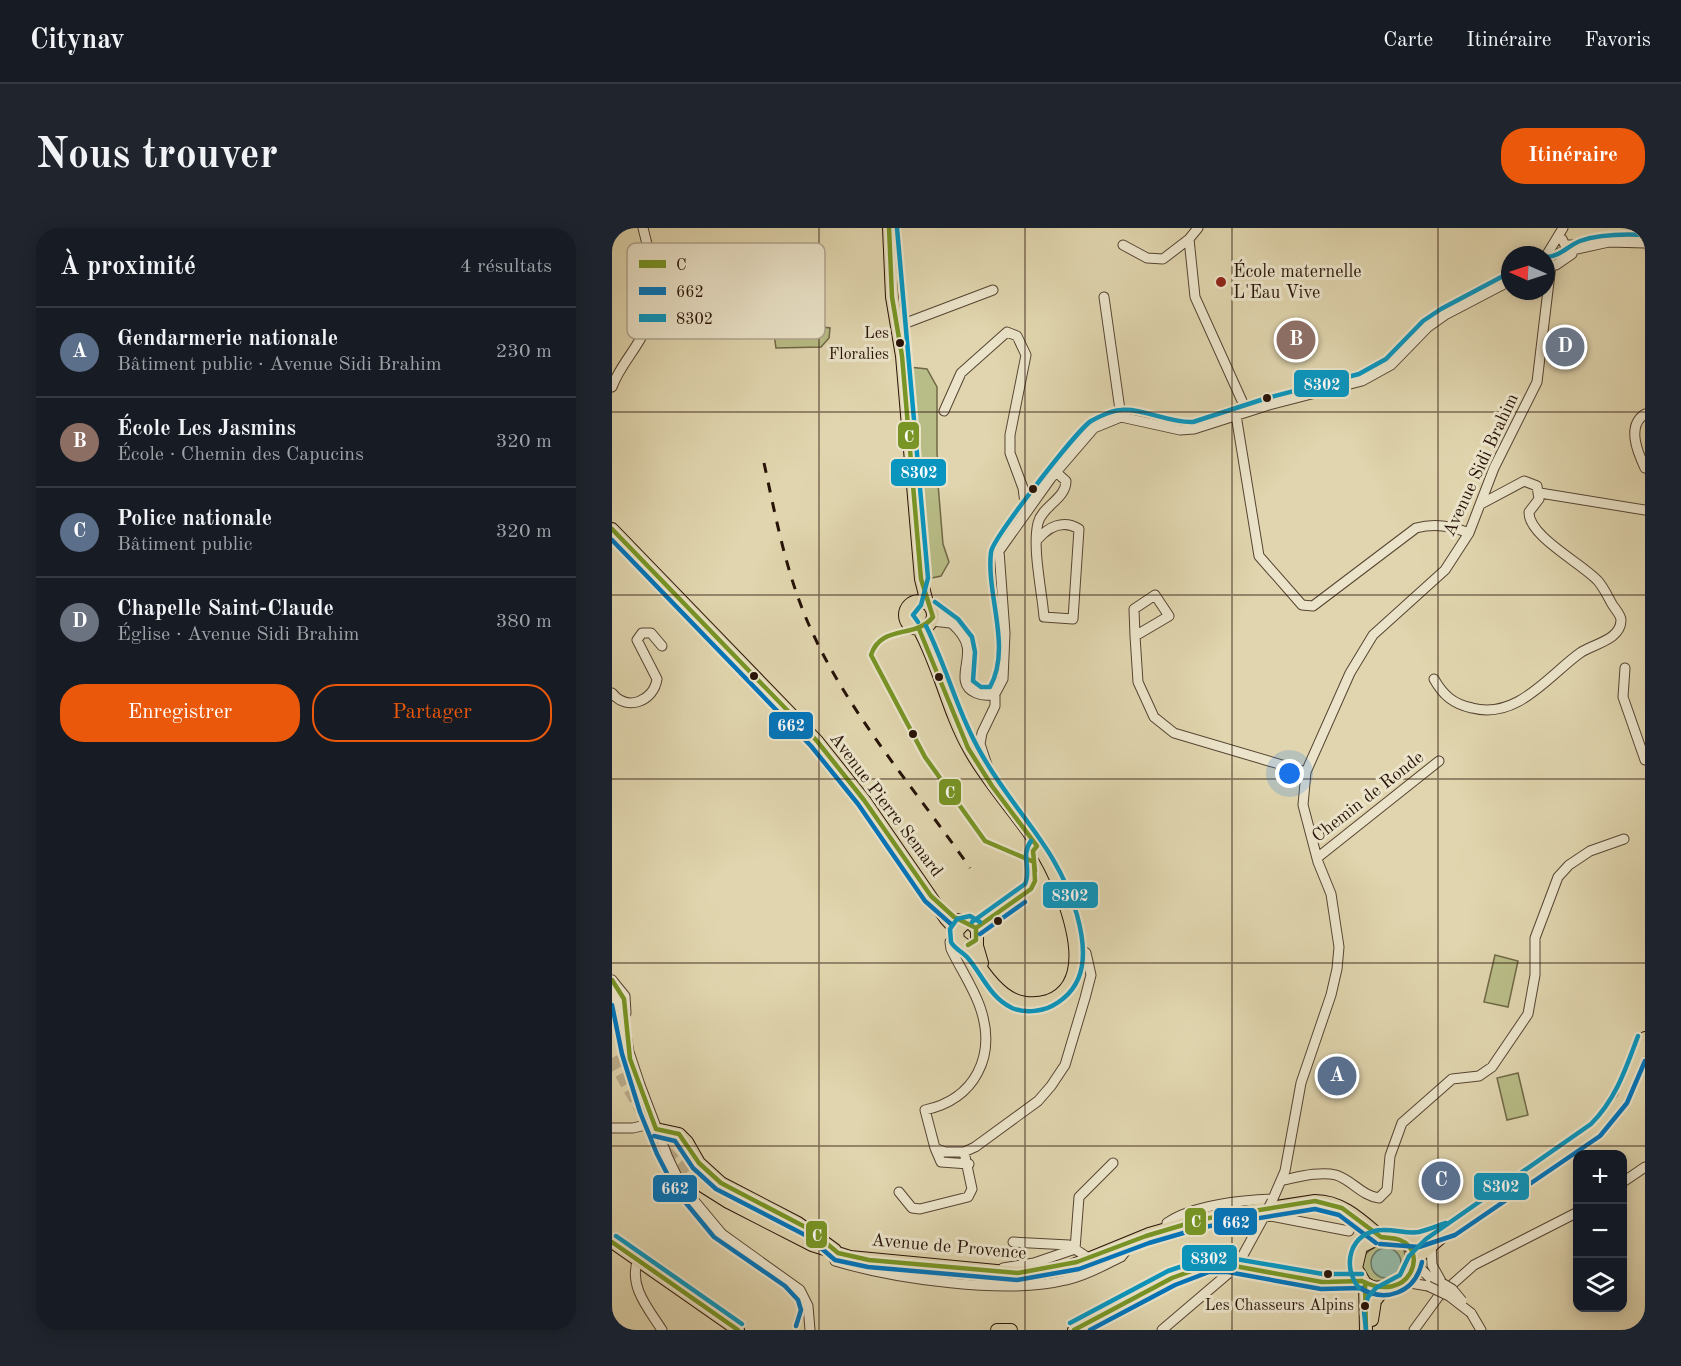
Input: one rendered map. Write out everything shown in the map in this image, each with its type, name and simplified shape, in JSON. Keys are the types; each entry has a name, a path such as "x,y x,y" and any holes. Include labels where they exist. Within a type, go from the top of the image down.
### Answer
{"main road":[{"path":"889,228 892,297 898,326 921,579 929,605 926,625 910,625 906,619 907,609 914,602 921,579"},
{"name":"Avenue Pierre Semard","path":"612,529 822,748 864,800 932,896 946,920 964,937 998,988 1012,999 1041,1003 1058,996 1068,984 1076,964 1075,945 1059,885 1048,862 992,785 961,732 928,646 926,625"},
{"path":"914,602 929,605"},
{"path":"1415,1261 1452,1228 1596,1130 1614,1113 1623,1099 1645,1038"},
{"name":"Avenue de Provence","path":"655,1126 679,1134 687,1142 699,1163 721,1184 816,1234 836,1257"},
{"name":"Avenue de Provence","path":"701,1185 836,1257 988,1271 1041,1272 1090,1259 1166,1229 1205,1218 1315,1200 1336,1203 1356,1218"},
{"path":"760,1218 808,1238 816,1234"},
{"path":"1356,1218 1381,1237 1403,1241 1418,1240 1452,1228"},
{"path":"1356,1218 1361,1234 1361,1247 1356,1261 1358,1274 1364,1282 1366,1330"},
{"path":"1361,1247 1381,1237"},
{"path":"1074,1330 1189,1271 1208,1265 1237,1266 1322,1282 1364,1282 1384,1289 1404,1282 1412,1274 1415,1261 1411,1248 1403,1241"},
{"path":"612,1242 738,1330"},
{"path":"1330,1281 1356,1261"},
{"path":"1374,1330 1373,1307 1384,1289"},
{"path":"997,1330 1011,1330"}],"street":[{"path":"643,228 647,243"},
{"path":"1123,245 1147,258 1163,259 1189,239 1198,228"},
{"name":"Avenue Sidi Brahim","path":"1555,251 1562,239 1564,228"},
{"name":"Avenue Sidi Brahim","path":"1555,249 1564,228"},
{"path":"1189,239 1195,297 1247,412"},
{"path":"1562,239 1568,246 1645,243"},
{"path":"1555,257 1601,243"},
{"path":"992,785 993,777 980,744 982,733 995,706 995,694 1003,679 1005,633 999,551 1056,472 1094,428 1121,417 1180,430 1194,429 1379,374 1445,315 1501,286"},
{"path":"898,326 993,290"},
{"path":"1104,297 1121,417"},
{"name":"Avenue Sidi Brahim","path":"1237,1266 1282,1180 1298,1092 1332,995 1337,969 1339,946 1336,919 1303,805 1306,772 1350,674 1373,635 1445,570 1469,533 1487,486 1537,382 1546,300"},
{"path":"944,411 961,373 1007,332 1017,336 1026,355 1010,453 1023,488 1026,511"},
{"path":"612,387 624,360 639,339"},
{"path":"1645,414 1639,418 1635,437 1645,468"},
{"path":"1236,415 1259,556 1302,605 1312,606 1416,528 1428,525 1452,526 1469,533"},
{"path":"1037,540 1045,531 1060,524 1079,529 1073,619 1044,617 1037,540 1038,520 1065,490 1066,480 1056,472"},
{"path":"1434,679 1450,700 1462,706 1485,711 1501,710 1544,685 1590,646 1616,633 1621,620 1598,581 1571,561 1531,523 1529,512 1539,499 1540,493 1537,486 1524,481 1481,504"},
{"path":"1487,486 1504,490"},
{"path":"1540,493 1645,510"},
{"path":"1135,636 1169,616 1155,595 1134,609 1135,636 1138,682 1154,717 1174,733 1306,772"},
{"path":"929,605 950,623 967,645 964,672 967,686 981,695 995,694"},
{"path":"926,625 950,623"},
{"path":"612,693 622,703 628,704 648,697 656,686 657,679 637,640 642,633 651,633 662,646"},
{"path":"1625,668 1623,697 1645,760"},
{"name":"Chemin de Ronde","path":"1317,858 1439,761"},
{"path":"1282,1180 1320,1174 1335,1175 1368,1195 1379,1198 1383,1195 1387,1190 1390,1156 1402,1123 1452,1079 1479,1076 1492,1067 1528,1014 1534,975 1535,938 1558,878 1569,865 1590,851 1624,839"},
{"path":"964,937 950,944 956,961 980,1006 986,1034 983,1058 973,1081 958,1097 943,1106 925,1110 941,1162 968,1164"},
{"path":"935,1148 945,1152 964,1152 983,1142 1038,1101 1065,1065 1091,975 1086,952 1075,945"},
{"path":"612,980 621,989 627,1004 623,1024"},
{"path":"612,992 619,999 628,1052 675,1174 689,1197 722,1234 800,1290 808,1306 810,1330"},
{"path":"612,1128 655,1126"},
{"path":"899,1192 912,1208 920,1209 962,1201 968,1197 972,1189 964,1152"},
{"path":"1075,1249 1078,1197 1113,1163"},
{"path":"1627,1179 1645,1167"},
{"path":"1166,1229 1167,1223 1174,1218 1200,1210 1243,1201 1273,1200"},
{"path":"1414,1330 1438,1297 1474,1265 1573,1215"},
{"path":"1265,1216 1276,1216 1349,1231"},
{"path":"1013,1242 1069,1245 1090,1259"},
{"path":"836,1257 892,1275 1022,1285 1053,1282 1082,1275 1121,1257 1125,1252 1124,1245"},
{"path":"1431,1245 1431,1278"},
{"path":"988,1271 1034,1263 1075,1249"},
{"path":"638,1259 634,1279 645,1303 662,1330"},
{"path":"1415,1261 1449,1296 1471,1313"},
{"path":"1162,1330 1237,1266"},
{"path":"1404,1282 1431,1278 1442,1283 1458,1295 1481,1330"},
{"path":"803,1330 809,1317"}],"green space":[{"path":"825,327 830,328 829,338 821,347 776,348 775,339 825,339"},
{"path":"909,367 927,369 937,387 937,454 941,479 938,484 943,544 949,562 941,576 927,579"},
{"path":"1495,955 1518,961 1508,1007 1484,1002"},
{"path":"1518,1073 1528,1115 1507,1120 1497,1078"},
{"path":"1389,1243 1404,1250 1407,1267 1395,1280 1373,1281 1362,1269 1363,1258 1374,1248"}],"shaded area":[{"path":"1386,1248 1392,1249 1400,1257 1400,1269 1392,1277 1386,1278 1380,1277 1372,1269 1371,1263 1372,1257 1380,1249"}],"tunnel":[{"path":"612,1058 662,1148 701,1185"}],"railway":[{"path":"764,463 782,545 794,585 809,625 825,657 862,720 970,868"}],"transit line":[{"name":"C","path":"889,228 892,297 902,356 921,579 933,617 918,628 883,639 876,645 871,655 925,757 985,841 1034,862 1035,881 1031,889 976,928"},
{"name":"8302","path":"897,228 928,578 921,605 913,615 918,622"},
{"name":"8302","path":"1555,255 1580,241 1596,237 1645,235"},
{"name":"8302","path":"935,602 958,619 972,637 975,652 973,681 981,687 990,687 999,655 990,569 991,552 1036,485 1091,421 1114,411 1129,410 1193,422 1267,398 1359,374 1386,359 1423,321 1501,277"},
{"name":"C","path":"612,529 817,741 864,800 931,896 954,917 976,928 976,940 968,945"},
{"name":"662","path":"612,540 811,746 858,804 925,901 952,925"},
{"name":"8302","path":"926,626 959,707 982,755 1047,850 1069,892 1080,928 1083,955 1082,967 1072,989 1064,998 1042,1010 1022,1011 1004,1004 992,992 967,957 951,942 950,929 957,919 970,916 980,922"},
{"name":"C","path":"919,629 968,748 992,786 1037,846 1033,851 1035,871"},
{"name":"8302","path":"972,922 1025,884 1027,879 1026,852 1031,841"},
{"name":"662","path":"980,934 1025,902"},
{"name":"C","path":"612,980 624,999 630,1059 656,1129"},
{"name":"662","path":"612,1005 622,1054 640,1112 657,1154 676,1191 714,1237 785,1286 798,1300 801,1310 796,1326"},
{"name":"8302","path":"1366,1330 1364,1312 1368,1297 1376,1288 1400,1275 1409,1256 1426,1239 1591,1124 1614,1094 1638,1036"},
{"name":"662","path":"1380,1244 1419,1247 1455,1235 1600,1136 1627,1103 1645,1061"},
{"name":"C","path":"656,1129 679,1134 699,1163 721,1183 811,1230 838,1253 869,1260 1018,1273 1077,1262 1146,1236 1203,1219 1315,1201 1342,1208 1381,1237"},
{"name":"662","path":"654,1136 675,1141 693,1168 716,1189 807,1236 835,1260 868,1267 1017,1280 1079,1269 1149,1243 1204,1227 1315,1209 1339,1215 1376,1243"},
{"name":"8302","path":"1359,1288 1350,1270 1350,1260 1352,1251 1362,1236 1382,1230 1419,1232 1446,1223"},
{"name":"8302","path":"616,1236 742,1324"},
{"name":"C","path":"1362,1281 1379,1287 1392,1286 1403,1281 1410,1274 1413,1254 1409,1246 1398,1239 1381,1237"},
{"name":"C","path":"612,1242 738,1330"},
{"name":"8302","path":"1070,1323 1168,1271 1207,1258 1230,1258 1323,1274 1362,1274"},
{"name":"662","path":"1358,1287 1378,1295 1398,1292 1413,1281 1422,1262"},
{"name":"C","path":"1074,1330 1172,1278 1208,1265 1229,1265 1322,1282 1362,1281"},
{"name":"662","path":"1090,1330 1175,1285 1209,1272 1228,1272 1321,1289 1362,1288"},
{"name":"C","path":"1365,1283 1366,1330"}],"place":[{"name":"École maternelle L'Eau Vive","path":"1221,282"},
{"name":"École Les Jasmins","path":"1296,340"},
{"name":"Les Floralies","path":"900,343"},
{"name":"Chapelle Saint-Claude","path":"1565,347"},
{"name":"Gendarmerie nationale","path":"1337,1076"},
{"name":"Police nationale","path":"1441,1181"},
{"name":"Les Chasseurs Alpins","path":"1365,1306"}]}
